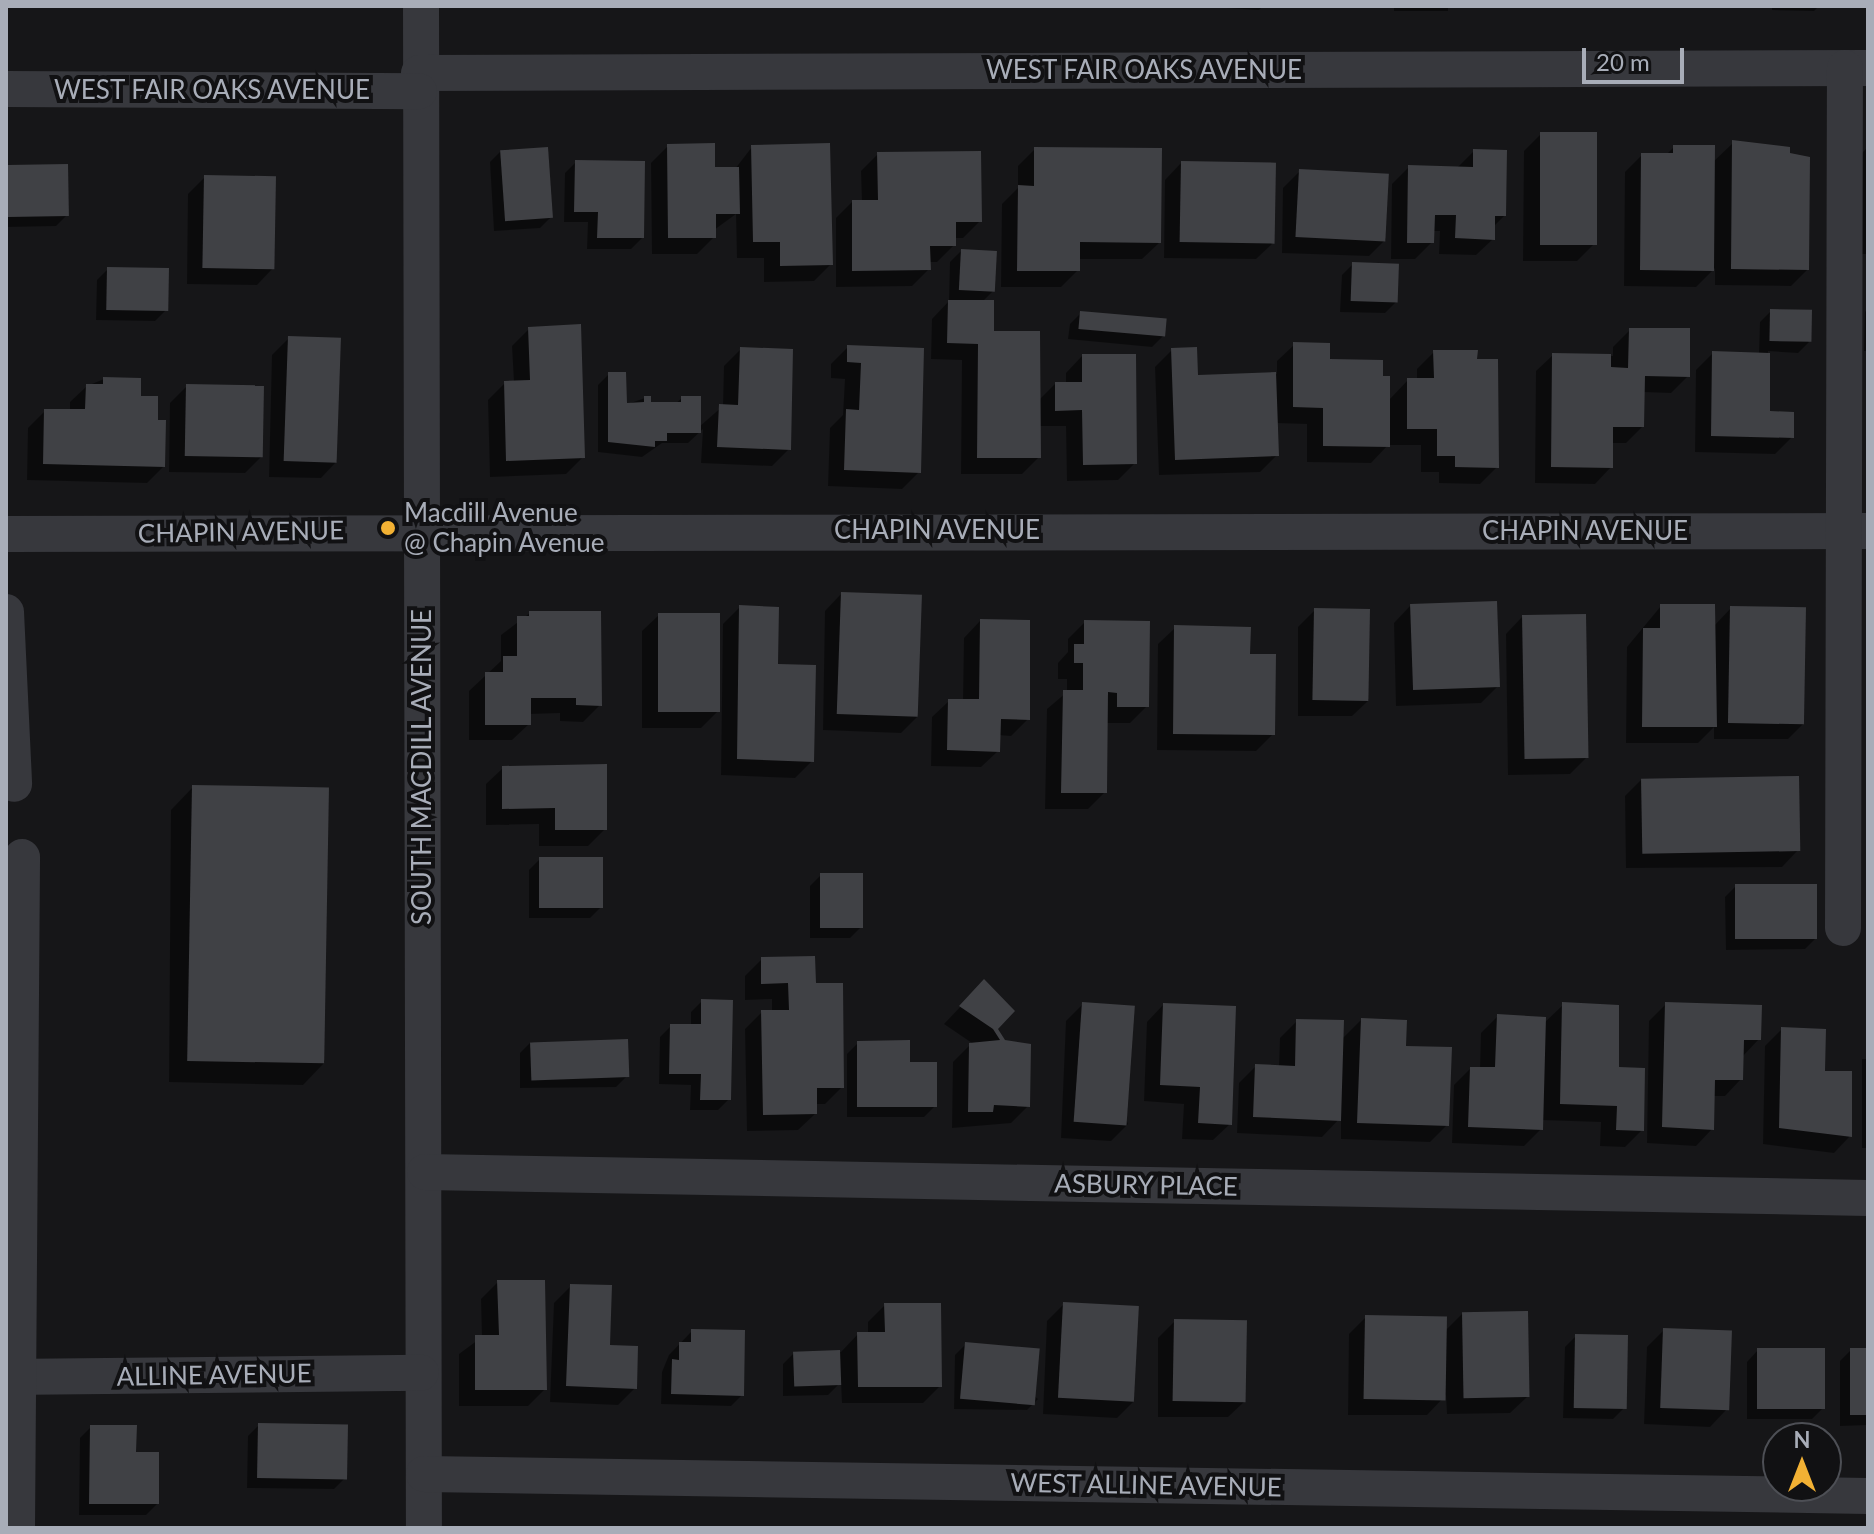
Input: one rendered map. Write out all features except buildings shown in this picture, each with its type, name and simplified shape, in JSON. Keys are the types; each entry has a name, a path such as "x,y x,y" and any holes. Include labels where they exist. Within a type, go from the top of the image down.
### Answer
{"street":[{"name":"SOUTH MACDILL AVENUE","path":"421,6 420,530 425,1172 421,1373 424,1528"},
{"name":"WEST FAIR OAKS AVENUE","path":"6,89 1856,68"},
{"path":"1843,928 1858,531 1856,68"},
{"name":"CHAPIN AVENUE","path":"6,534 420,530 1858,531"},
{"path":"6,612 14,784"},
{"path":"17,1528 12,1377 22,857"},
{"name":"ASBURY PLACE","path":"425,1172 1868,1198"},
{"name":"ALLINE AVENUE","path":"12,1377 421,1373"},
{"name":"WEST ALLINE AVENUE","path":"424,1474 1868,1496"}],"place":[{"name":"Macdill Avenue @ Chapin Avenue","path":"388,528"}]}
